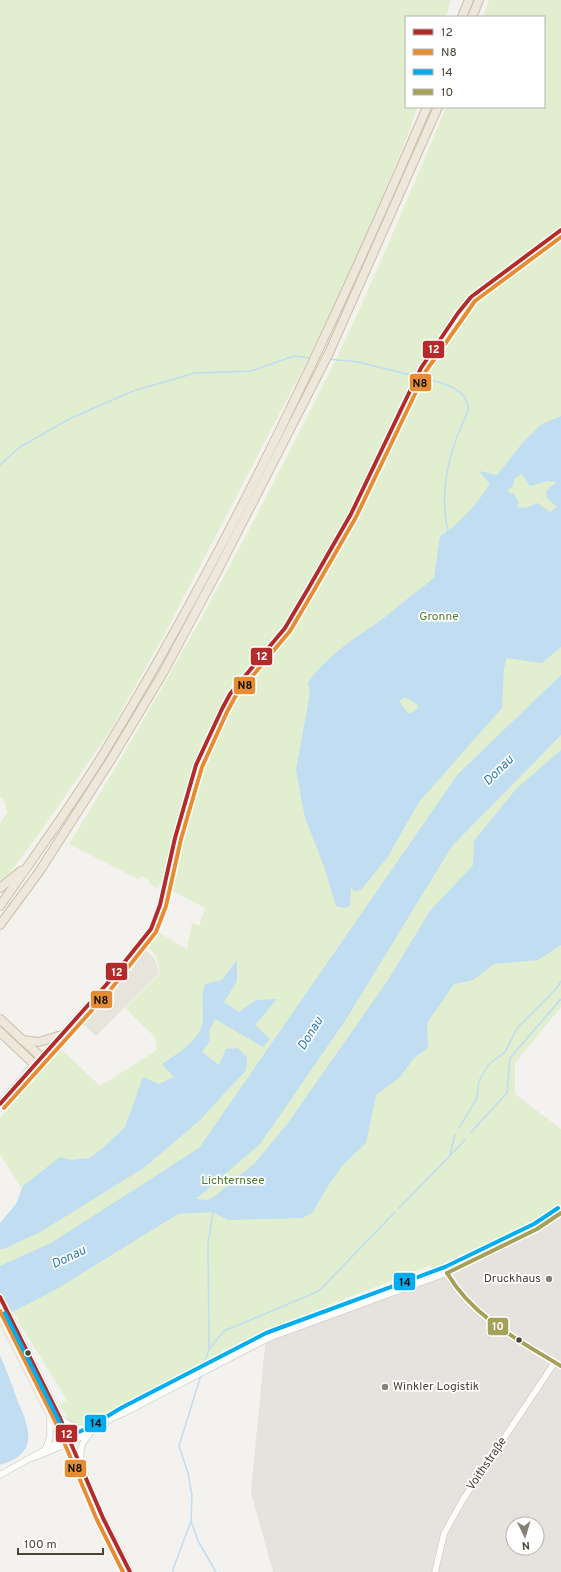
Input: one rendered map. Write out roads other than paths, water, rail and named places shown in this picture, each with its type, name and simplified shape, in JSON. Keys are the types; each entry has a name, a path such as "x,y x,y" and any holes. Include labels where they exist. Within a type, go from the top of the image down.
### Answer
{"highway":[{"path":"462,16 469,0"},
{"path":"472,16 479,0"},
{"path":"0,906 103,754 166,646 291,408 317,350 334,318 427,108"},
{"path":"0,925 71,824 163,673 217,572 329,353 438,108"},
{"path":"0,888 28,865"},
{"path":"0,1019 41,1056"},
{"path":"0,1032 34,1064"},
{"path":"22,1040 39,1042 58,1036"}],"main road":[{"path":"0,1104 41,1056"},
{"path":"0,1297 60,1418 66,1441 130,1572"},
{"path":"1,1318 49,1415 82,1468 103,1518"}],"street":[{"path":"41,1056 138,947 151,929 157,916 174,838 196,765 222,709 230,694 285,628 308,589 351,514 419,372 458,313 471,297 561,230"},
{"path":"33,1458 46,1448 91,1432 124,1413 269,1338 448,1273 537,1229 561,1213"},
{"path":"448,1273 451,1282 465,1300 480,1314 561,1366"},
{"name":"Voithstraße","path":"435,1572 444,1534 459,1508 555,1362"},
{"path":"60,1418 70,1426 81,1429 93,1426 124,1413"},
{"path":"46,1448 50,1437 49,1415"},
{"path":"82,1468 81,1448 83,1441 91,1432"},
{"path":"0,1475 66,1441"}],"water":[{"name":"Gronne","path":"561,416 561,647 542,663 507,658 504,668 502,708 419,802 387,858 361,890 355,891 351,888 350,906 344,908 336,906 324,866 305,818 296,770 310,693 308,683 324,663 434,578 440,536 448,531 468,513 490,484 479,471 497,475 524,441 542,424","holes":["522,474 530,486 547,481 557,482 546,491 547,498 557,507 550,512 537,503 526,508 517,507 519,502 514,494 509,493 508,489 512,488 515,478","405,697 418,705 418,708 410,714 399,701"]},
{"name":"Donau","path":"561,675 561,735 452,846 345,1021 260,1144 196,1199 208,1200 215,1196 255,1163 288,1123 388,980 430,911 473,865 474,841 516,789 561,750 561,945 538,960 494,964 473,980 454,984 427,1023 428,1048 414,1058 400,1077 376,1095 366,1143 342,1166 312,1213 302,1218 228,1220 213,1212 178,1214 55,1290 0,1318 0,1266 51,1243 199,1148 458,774"},
{"path":"237,960 237,981 224,1002 239,1012 256,1000 277,999 255,1025 270,1039 263,1047 215,1019 209,1031 210,1041 202,1052 219,1065 226,1049 238,1048 247,1057 246,1070 200,1120 145,1167 42,1231 4,1249 0,1249 0,1223 16,1204 23,1186 60,1157 71,1160 90,1158 104,1147 125,1127 143,1077 159,1084 174,1077 162,1064 183,1050 195,1038 199,1031 202,1024 205,984 222,980"},
{"path":"0,1355 25,1420 28,1429 28,1438 27,1446 22,1454 13,1460 0,1465"}],"waterway":[{"path":"0,465 20,447 69,419 133,391 195,373 251,371 294,356 311,358"},
{"path":"328,359 358,362 415,376"},
{"path":"418,377 451,387 465,398 468,406 467,414 455,441 448,466 445,492 448,531"},
{"path":"459,1128 477,1098 479,1081 488,1065 505,1052 517,1028 556,989 561,981"},
{"path":"471,1132 507,1093 510,1058 561,999"},
{"path":"450,1155 455,1135"},
{"path":"399,1208 466,1139"},
{"path":"209,1347 208,1244 213,1212"},
{"path":"202,1370 209,1349 224,1331 319,1291 395,1212"},
{"path":"172,1572 191,1521 192,1496 188,1473 179,1446 201,1375"},
{"path":"191,1521 198,1541 216,1572"}],"place":[{"name":"Druckhaus","path":"549,1279"},
{"name":"Winkler Logistik","path":"385,1387"}],"park label":[{"name":"Lichternsee","path":"233,1181"}]}
